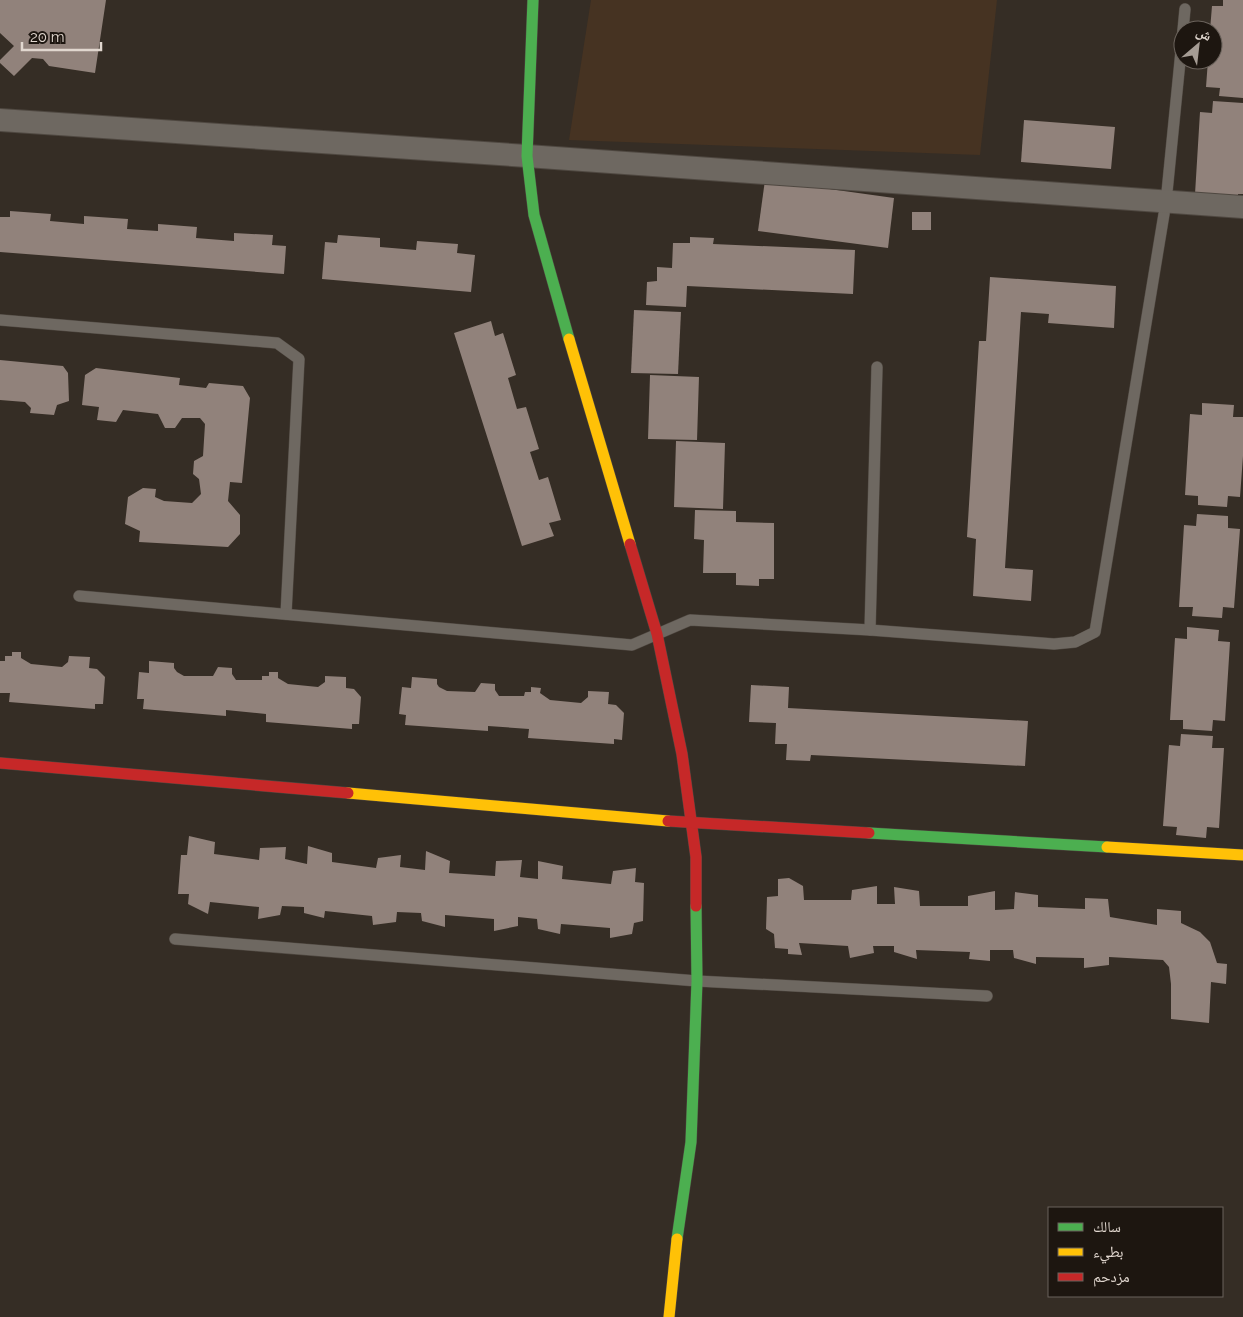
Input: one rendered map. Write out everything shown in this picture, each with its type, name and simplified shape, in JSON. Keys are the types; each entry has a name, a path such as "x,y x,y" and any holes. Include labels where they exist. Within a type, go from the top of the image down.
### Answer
{"street":[{"path":"533,0 527,156 534,215 555,293 657,634 682,754 696,857 697,981 691,1142 674,1261 669,1317"},
{"path":"0,120 1243,207"},
{"path":"0,763 691,823 1243,855"}],"lane":[{"path":"1184,20 1185,9"},
{"path":"79,596 632,644 690,620 870,630 1054,644 1075,642 1095,632 1166,202 1179,70"},
{"path":"0,320 277,343 299,359 286,614"},
{"path":"870,630 877,368"},
{"path":"176,939 697,981 987,996"}],"shaded area":[{"path":"591,0 997,0 980,155 569,140"}],"building":[{"path":"0,0 106,0 95,73 49,66 43,59 32,58 14,76 0,63 0,60 14,46 0,33"},
{"path":"1223,0 1243,0 1243,98 1219,96 1220,88 1206,87 1207,70 1223,70 1223,20 1211,20 1212,6 1223,6"},
{"path":"1213,101 1243,103 1243,194 1238,194 1238,205 1195,194 1200,112 1212,113"},
{"path":"1024,120 1115,127 1111,169 1021,162"},
{"path":"765,180 894,198 888,248 758,231"},
{"path":"10,211 51,214 50,221 84,224 84,216 128,219 127,229 158,231 158,224 197,227 196,238 234,241 234,233 273,235 272,245 286,246 284,274 0,252 0,217 10,217"},
{"path":"912,212 931,212 931,230 912,230"},
{"path":"338,235 380,238 380,247 416,250 417,241 458,244 457,253 475,255 471,292 322,279 325,242 337,243"},
{"path":"690,237 714,238 713,244 855,250 853,294 687,286 686,307 646,305 647,282 657,281 657,267 672,268 673,243 690,243"},
{"path":"990,277 1116,286 1114,328 1048,323 1049,314 1021,312 1005,568 1033,570 1031,601 973,596 976,539 967,537 979,341 986,341"},
{"path":"634,310 681,312 678,374 631,373"},
{"path":"491,321 495,336 503,333 516,375 508,378 517,409 526,407 539,449 530,452 539,480 548,477 561,520 549,523 554,536 522,546 454,333"},
{"path":"0,360 63,366 68,373 69,401 57,405 54,415 30,413 31,408 25,402 0,400"},
{"path":"96,368 180,378 179,385 206,388 209,383 243,386 250,398 242,483 230,482 228,501 240,515 240,534 228,547 139,542 140,531 125,524 128,497 143,488 156,489 155,497 164,501 192,503 201,494 199,479 193,474 194,461 203,456 205,424 200,418 182,418 175,428 165,428 158,414 123,410 116,422 97,420 99,407 82,405 85,375"},
{"path":"650,375 699,377 697,440 648,439"},
{"path":"1202,403 1234,405 1233,417 1243,417 1240,497 1228,496 1227,507 1198,505 1198,496 1185,495 1190,414 1202,415"},
{"path":"676,441 725,443 723,509 674,507"},
{"path":"695,510 736,511 736,522 774,523 774,579 759,579 759,586 736,585 736,573 703,573 704,540 694,539"},
{"path":"1197,514 1228,516 1228,528 1240,529 1234,608 1223,607 1222,618 1192,616 1193,607 1179,607 1184,525 1196,526"},
{"path":"1187,627 1219,630 1218,641 1230,642 1225,721 1213,720 1212,731 1183,729 1183,720 1170,720 1175,638 1187,639"},
{"path":"12,652 21,652 21,658 31,664 62,667 68,662 69,656 90,657 89,668 97,669 105,677 103,704 95,704 95,709 9,702 10,693 0,693 0,661 5,661 5,656 12,656"},
{"path":"149,661 174,663 174,668 177,672 184,676 213,676 218,667 232,668 232,674 236,680 262,680 262,676 269,676 269,672 278,672 278,678 288,684 318,687 325,682 325,676 346,677 346,688 354,689 361,697 359,724 352,724 352,729 266,722 266,714 226,710 226,716 143,709 144,699 137,699 139,672 149,673"},
{"path":"412,677 437,679 439,687 447,691 475,692 481,683 495,684 495,690 499,696 524,696 525,692 531,692 531,687 541,688 540,693 550,700 581,703 588,697 588,691 609,692 608,704 616,705 624,713 622,740 614,739 614,744 528,738 529,729 488,726 488,731 405,725 406,715 399,714 402,687 411,688"},
{"path":"751,685 789,687 788,708 1028,721 1025,766 811,755 810,761 786,760 787,744 775,744 776,723 749,722"},
{"path":"1181,734 1213,736 1212,748 1224,748 1219,828 1207,827 1206,838 1176,835 1177,827 1163,826 1169,745 1180,746"},
{"path":"189,836 215,842 214,854 259,860 260,848 286,847 285,859 307,864 308,846 332,853 332,862 376,868 378,858 401,855 400,867 425,870 426,851 450,861 449,873 495,876 496,861 522,860 520,877 538,879 538,861 563,866 562,879 611,884 613,871 636,868 635,882 644,883 643,921 634,923 632,934 610,938 610,928 561,924 560,934 538,929 537,919 518,917 518,926 494,931 494,919 445,915 445,927 422,921 421,913 397,912 396,922 373,925 372,916 325,911 324,918 304,913 304,907 282,906 280,915 258,919 259,907 210,902 208,914 188,904 189,894 178,894 181,855 187,855"},
{"path":"789,878 803,886 804,900 851,900 852,890 877,886 877,904 895,904 894,887 919,891 920,906 968,906 968,896 995,891 995,910 1014,909 1015,892 1038,895 1038,907 1085,909 1085,898 1108,899 1110,917 1157,925 1157,909 1181,911 1181,923 1200,932 1210,942 1217,963 1227,964 1226,984 1211,982 1209,1023 1171,1019 1169,967 1163,960 1109,957 1109,965 1084,968 1084,958 1036,957 1036,964 1014,958 1013,950 990,950 990,961 969,959 970,952 916,950 917,959 894,952 894,946 873,946 874,953 850,958 848,946 799,943 802,955 788,954 788,949 775,948 774,934 766,929 767,897 778,896 778,879"}],"traffic: fast":[{"path":"533,0 527,156 534,215 569,339"},
{"path":"869,833 1107,847"},
{"path":"677,1239 691,1142 697,981 696,906"}],"traffic: slow":[{"path":"569,339 630,544"},
{"path":"348,793 668,821"},
{"path":"1107,847 1243,855"},
{"path":"669,1317 677,1239"}],"traffic: jam":[{"path":"630,544 657,634 682,754 696,857 696,906"},
{"path":"0,763 348,793"},
{"path":"668,821 869,833"}]}
